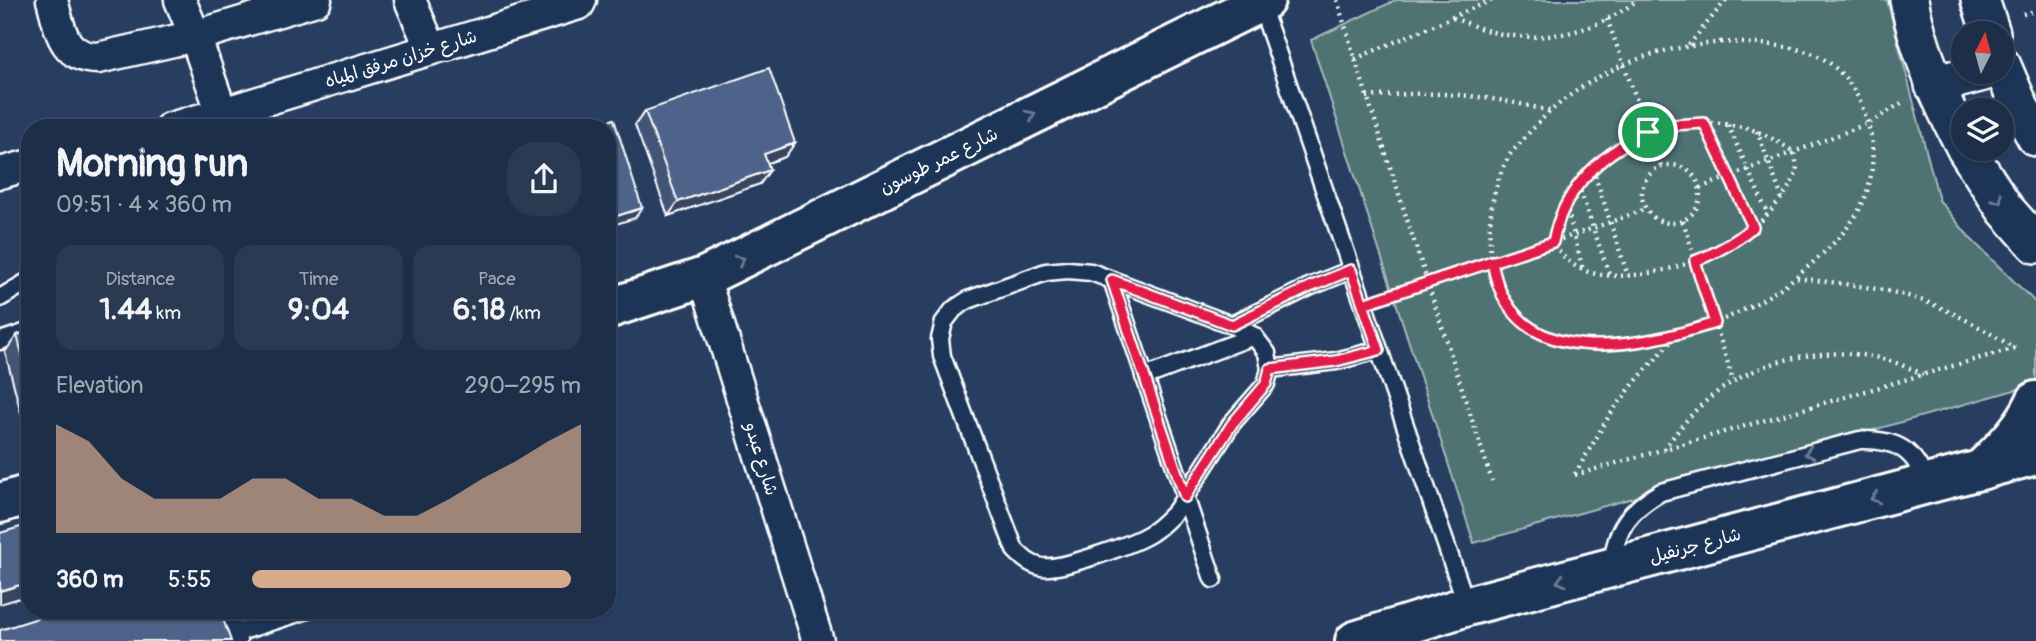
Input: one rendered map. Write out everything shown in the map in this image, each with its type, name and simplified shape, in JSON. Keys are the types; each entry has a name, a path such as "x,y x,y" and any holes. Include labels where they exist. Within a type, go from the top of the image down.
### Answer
{"main road":[{"name":"شارع عمر طوسون","path":"616,306 704,277 1262,1"},
{"path":"1980,471 2009,443 2036,401"},
{"name":"شارع جرنفيل","path":"1355,641 1467,606 2036,455"},
{"path":"0,503 21,497"}],"street":[{"path":"52,0 62,36 72,50 83,58 98,58 195,36 316,0"},
{"path":"180,0 224,119"},
{"path":"410,0 431,49"},
{"path":"1909,0 1934,85 1951,119"},
{"path":"1980,0 1987,21"},
{"name":"شارع خزان مرفق المياه","path":"231,119 431,49 580,2"},
{"path":"1934,85 1951,80"},
{"path":"2009,84 2036,137"},
{"path":"1974,161 2005,209 2036,244"},
{"path":"0,173 21,167"},
{"name":"شارع عبدو","path":"704,277 818,641"}],"lane":[{"path":"1262,1 1467,606"},
{"path":"1232,325 1351,270"},
{"path":"1046,272 1091,272 1112,280 1232,325 1254,336 1267,353 1270,369 1266,384 1232,424 1176,511 1164,523 1136,541 1054,568 1038,567 1025,561 1015,550 1009,536 942,356 940,339 944,322 954,309 968,300 1046,272"},
{"path":"1112,280 1213,579"},
{"path":"0,298 21,285"},
{"path":"0,341 21,334"},
{"path":"1144,377 1254,336"},
{"path":"1270,369 1336,361 1379,350"},
{"path":"1612,568 1613,549 1619,531 1630,514 1644,501 1661,492 1687,485 1860,440 1878,439 1895,443 1910,454 1921,468 1927,485"},
{"path":"228,629 270,619"}],"path":[{"path":"1337,0 1492,481"},
{"path":"1354,59 1492,0"},
{"path":"1453,18 1489,32 1537,37 1585,28 1607,19 1637,0"},
{"path":"1688,46 1726,0"},
{"path":"1607,19 1661,166"},
{"path":"1755,43 1819,56 1836,69 1861,103 1869,123 1873,162 1864,200 1855,217 1832,245 1796,278 1756,304 1715,323 1642,342 1587,346 1567,344 1549,338 1517,316 1507,303 1494,276 1489,232 1491,211 1497,183 1508,157 1550,111 1589,82 1657,53 1688,46 1755,43"},
{"path":"1700,188 1869,123 1934,85"},
{"path":"1367,97 1434,92 1468,94 1550,111"},
{"path":"1704,123 1753,227"},
{"path":"1727,124 1756,130 1794,152 1797,170 1782,198 1736,241 1695,261 1663,270 1611,277 1584,270 1562,258 1553,242 1556,223 1565,203 1592,168 1619,147 1648,132 1673,125 1727,124"},
{"path":"1727,124 1767,213"},
{"path":"1756,130 1782,198"},
{"path":"1671,164 1690,171 1697,178 1700,188 1698,208 1683,221 1672,224 1653,217 1642,200 1645,179 1661,166 1671,164"},
{"path":"1592,168 1628,276"},
{"path":"1578,185 1611,277"},
{"path":"1565,203 1584,270"},
{"path":"1363,304 1646,209"},
{"path":"1683,221 1734,381"},
{"path":"1677,335 1609,416 1575,475 2015,348 1968,320 1908,296 1796,278"},
{"path":"1664,450 1699,408 1734,381 1763,366 1827,353 1860,355 1924,374"}],"green space":[{"path":"1396,0 1887,0 1939,200 1970,238 2036,303 2036,384 1474,543 1311,40"}],"building":[{"path":"769,68 795,143 764,154 770,170 678,202 645,111"},
{"path":"616,125 642,208 616,216"},
{"path":"21,334 21,350 17,335"},
{"path":"21,527 21,585 0,591 0,533"},
{"path":"35,619 223,619 231,641 0,641 0,630"}],"route":[{"path":"1648,132 1609,153 1592,168 1565,203 1556,223 1553,242 1492,261 1363,304 1351,270 1232,325 1112,280 1185,497 1232,424 1266,384 1270,369 1336,361 1379,350 1363,304 1427,282 1492,261 1500,290 1517,316 1549,338 1567,344 1587,346 1642,342 1715,323 1695,261 1736,241 1753,227 1704,123 1673,125 1648,132"}]}
